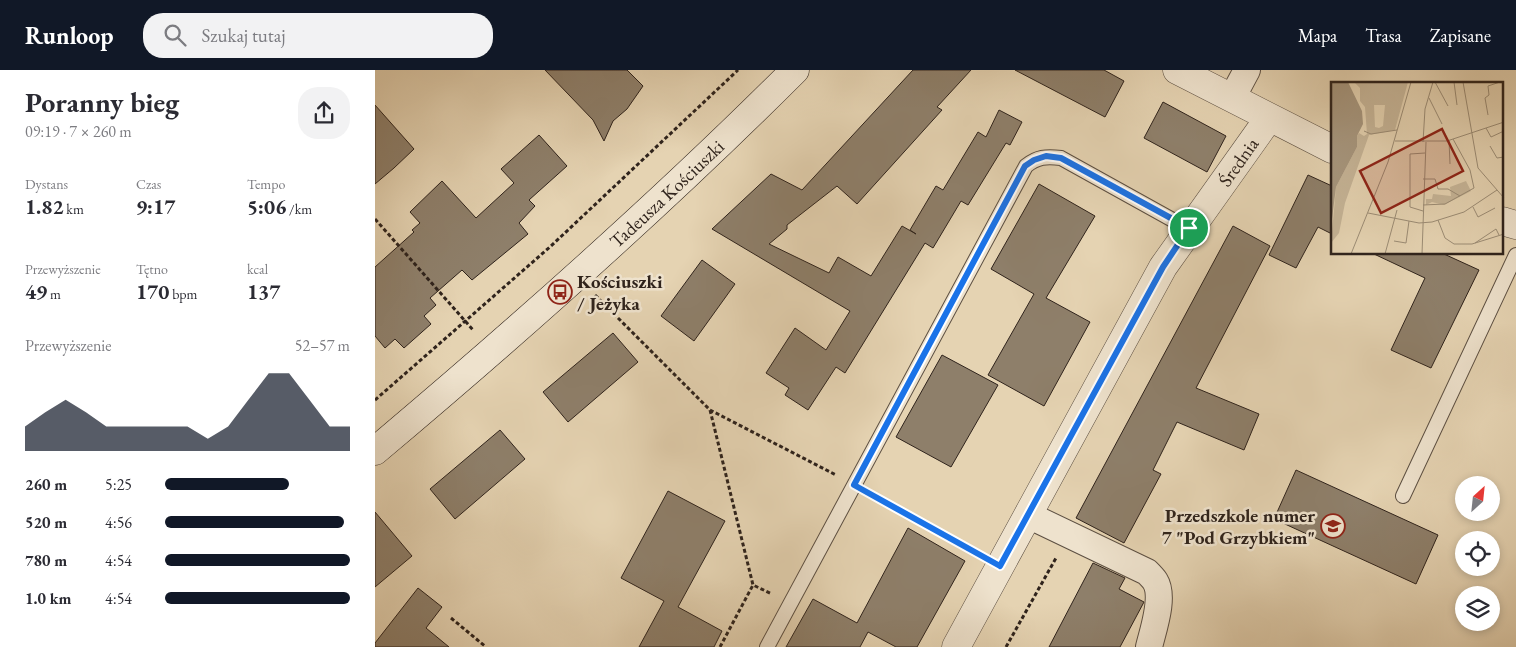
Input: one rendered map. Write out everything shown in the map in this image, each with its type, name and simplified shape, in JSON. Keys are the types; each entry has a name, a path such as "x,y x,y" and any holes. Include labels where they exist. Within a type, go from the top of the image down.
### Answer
{"street":[{"name":"Tadeusza Kościuszki","path":"375,451 503,343 577,277 735,130 795,70"},
{"path":"1177,70 1331,149"},
{"path":"1232,98 1247,70"},
{"name":"Średnia","path":"956,647 1163,267 1269,118"},
{"path":"1503,221 1516,225"},
{"path":"1028,515 1147,572 1155,581 1159,590 1159,601 1149,647"}],"lane":[{"path":"767,647 1025,166 1034,160 1046,156 1061,158 1189,228"},
{"path":"1403,496 1516,255"}],"path":[{"path":"375,400 551,246 737,70"},
{"path":"375,218 478,335"},
{"path":"577,277 710,410 854,485 1000,566"},
{"path":"710,410 753,585 720,647"},
{"path":"1007,647 1068,535"},
{"path":"753,585 791,602"},
{"path":"451,618 486,647"}],"building":[{"path":"545,70 627,70 643,86 627,109 613,121 604,141 593,120"},
{"path":"913,70 971,70 937,107 942,110 857,204 837,186 787,225 787,229 769,244 829,273 838,257 871,276 902,226 916,234 910,230 936,186 943,190 978,132 986,137 999,110 1022,122 1010,145 1006,143 968,205 961,201 933,248 925,243 845,373 836,367 808,410 785,395 789,388 766,373 795,328 826,350 850,311 712,229 771,174 802,190"},
{"path":"1015,70 1104,70 1124,81 1105,117"},
{"path":"1163,102 1226,136 1207,172 1144,138"},
{"path":"375,105 414,149 375,184"},
{"path":"539,135 567,166 529,200 535,206 519,223 528,234 472,280 462,270 430,298 436,305 424,316 431,324 404,348 395,339 385,348 375,336 375,267 414,232 412,230 420,223 410,212 442,181 476,218 514,183 501,169"},
{"path":"1308,175 1331,186 1331,234 1318,227 1296,268 1269,255"},
{"path":"1039,184 1095,216 1046,298 1090,322 1044,406 988,375 1034,294 991,269"},
{"path":"1233,226 1270,246 1196,388 1259,414 1244,450 1177,422 1153,470 1161,474 1124,543 1076,518"},
{"path":"1376,255 1446,255 1479,270 1431,368 1391,350 1425,278"},
{"path":"702,260 735,284 694,341 661,316"},
{"path":"613,333 638,362 568,422 543,392"},
{"path":"942,355 998,385 951,467 896,437"},
{"path":"500,430 525,459 455,519 430,489"},
{"path":"1296,470 1438,535 1416,584 1274,519"},
{"path":"668,491 725,521 678,607 722,631 714,647 639,647 664,601 621,578"},
{"path":"375,512 412,556 375,587"},
{"path":"908,528 965,561 917,647 896,647 868,632 860,647 786,647 813,599 857,623"},
{"path":"1093,563 1125,578 1119,589 1144,602 1120,647 1049,647"},
{"path":"418,588 442,607 426,628 449,647 375,647 375,643"}],"place":[{"name":"Kościuszki / Jeżyka","path":"560,292"},
{"name":"Przedszkole numer 7 \"Pod Grzybkiem\"","path":"1333,526"}],"route":[{"path":"1046,156 1061,158 1189,228 1163,267 1000,566 854,485 1025,166 1034,160 1046,156"}]}
